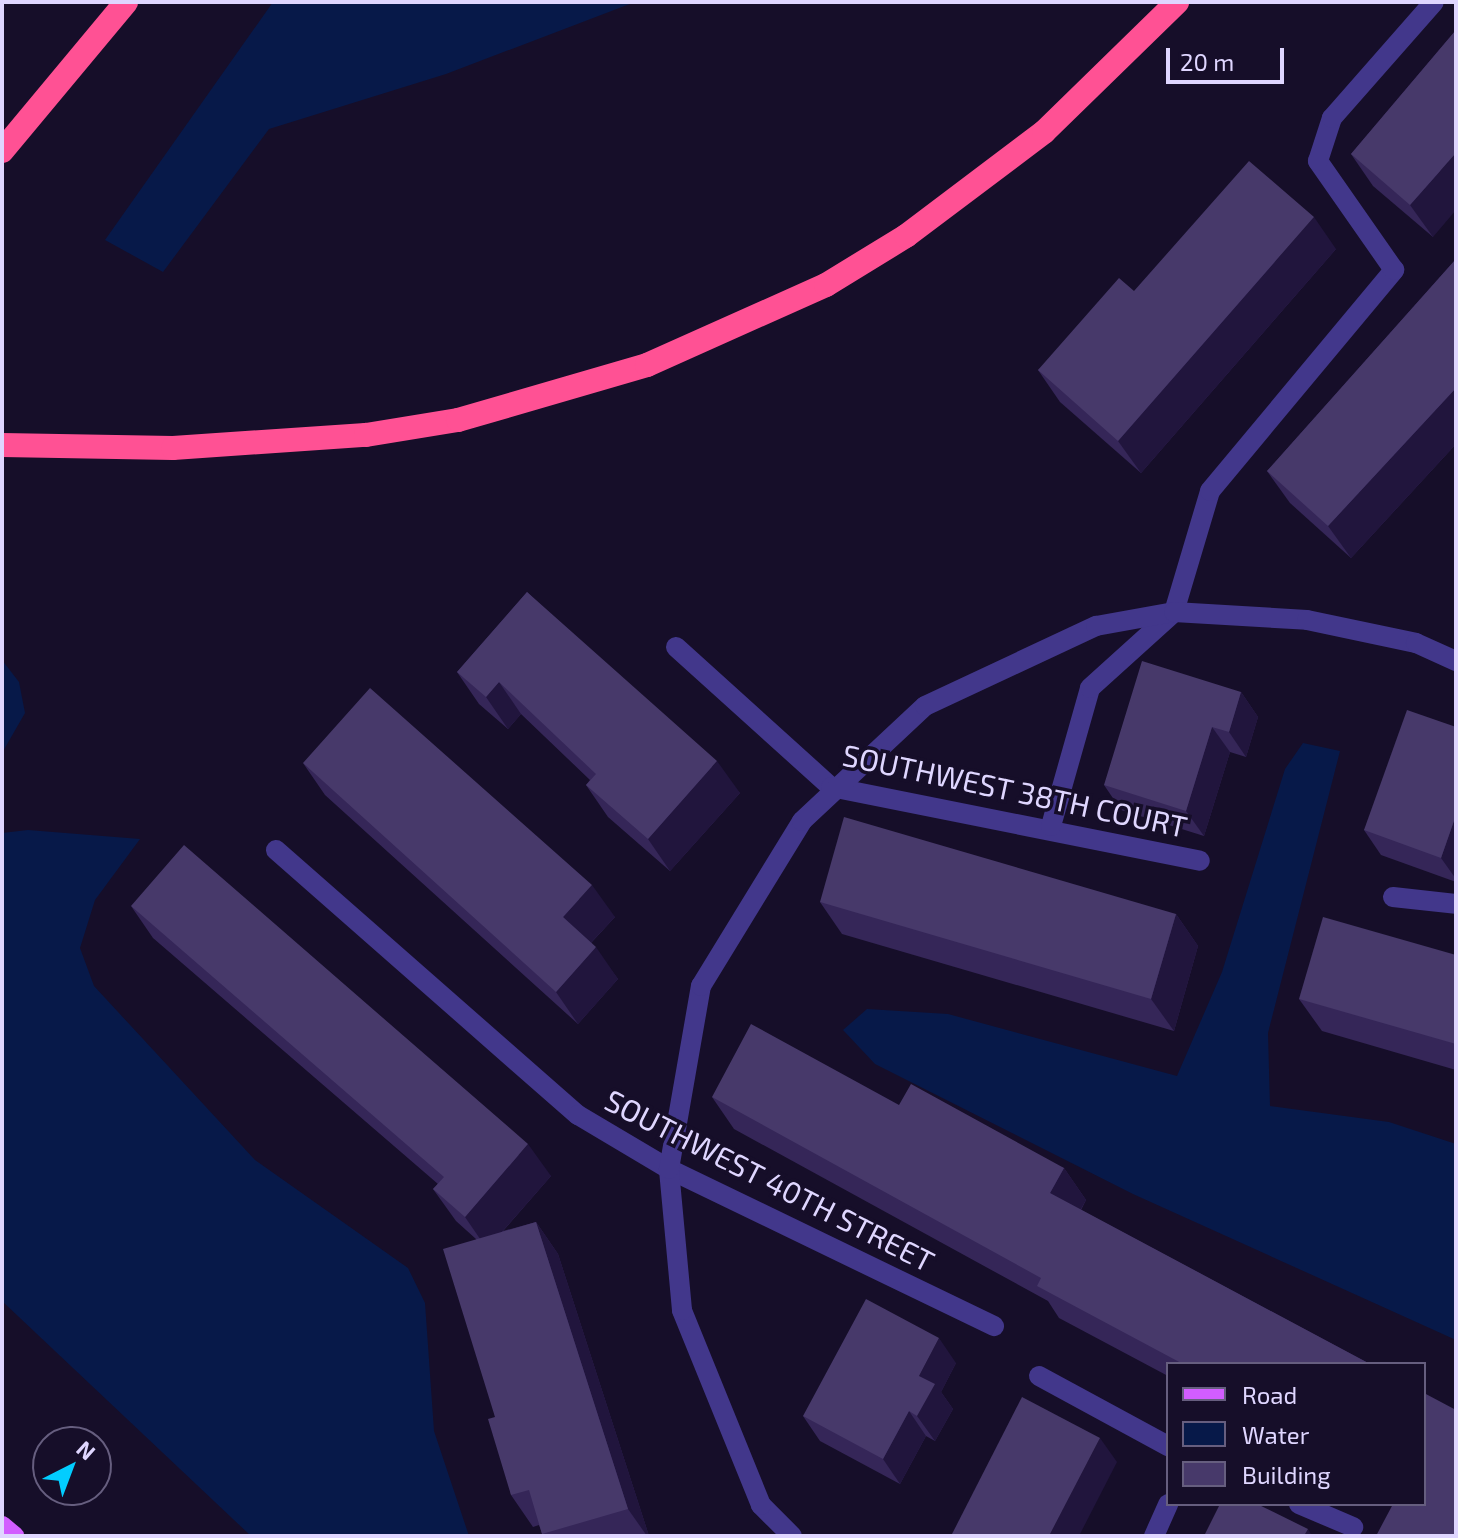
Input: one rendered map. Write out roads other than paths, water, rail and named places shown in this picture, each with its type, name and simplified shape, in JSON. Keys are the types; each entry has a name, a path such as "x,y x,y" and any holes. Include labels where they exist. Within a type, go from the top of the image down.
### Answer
{"highway":[{"path":"2,151 126,2"},
{"path":"2,445 173,448 366,435 458,420 647,365 826,285 906,236 1044,132 1177,2"}],"main road":[{"path":"2,1526 14,1536"}],"street":[{"path":"1051,826 1090,688 1174,612 1210,491 1394,270 1318,161 1332,118 1434,2"},
{"path":"792,1536 761,1505 682,1310 669,1169 701,986 802,821 831,787 925,706 1096,626 1174,612 1307,620 1416,643 1456,661"},
{"name":"SOUTHWEST 38TH COURT","path":"676,647 831,787 1051,826 1200,861"},
{"name":"SOUTHWEST 40TH STREET","path":"276,850 578,1115 669,1169 994,1326"},
{"path":"1393,897 1456,904"},
{"path":"1039,1376 1166,1445"},
{"path":"1154,1536 1167,1506"},
{"path":"1304,1506 1353,1527"}],"water":[{"path":"273,2 635,2 446,74 269,129 163,272 105,240"},
{"path":"2,660 19,682 25,713 2,753"},
{"path":"1303,743 1340,751 1268,1033 1270,1106 1389,1122 1456,1144 1456,1340 1133,1194 875,1064 843,1030 867,1009 948,1014 1177,1076 1222,972 1285,769"},
{"path":"28,830 140,839 95,900 80,948 94,986 255,1160 408,1268 425,1303 434,1431 469,1536 251,1536 2,1301 2,833"}]}
